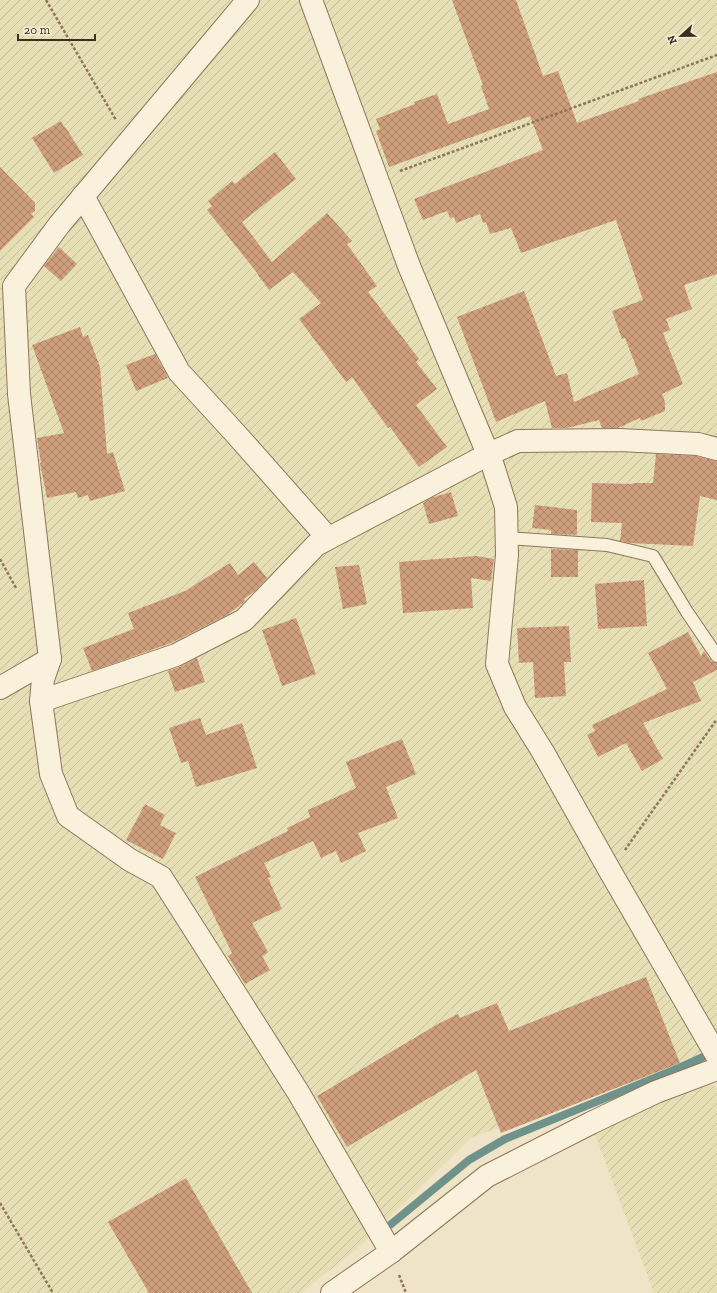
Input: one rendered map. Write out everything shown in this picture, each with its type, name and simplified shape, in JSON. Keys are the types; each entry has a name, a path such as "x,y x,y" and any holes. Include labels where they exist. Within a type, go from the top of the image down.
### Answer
{"street":[{"path":"248,0 59,225 14,286 19,394 50,659 43,679 41,701 51,774 68,816 130,860 161,877 298,1092 391,1252"},
{"path":"311,0 409,266 489,454 506,507 507,555 497,664 515,707 543,752 610,871 713,1043"},
{"path":"83,196 179,372 328,538"},
{"path":"41,701 176,655 244,620 316,545 489,454 518,441 620,440 698,444 717,449"},
{"path":"0,688 50,659"},
{"path":"332,1293 391,1252 487,1176 656,1092 717,1068"}],"lane":[{"path":"507,538 606,546 653,556 687,612 717,656"}],"path":[{"path":"46,0 129,142"},
{"path":"377,179 717,55"},
{"path":"610,871 717,719"},
{"path":"0,1204 53,1293"}],"shaded area":[{"path":"0,0 717,0 717,1053 472,1137 358,1248 301,1293 0,1293"},
{"path":"705,1082 717,1087 717,1293 654,1293 591,1124"}],"building":[{"path":"452,0 516,0 543,76 558,71 577,123 639,101 638,99 717,72 717,274 684,285 692,309 666,319 670,330 663,333 683,384 662,394 665,402 665,411 641,421 640,418 618,428 602,428 599,420 567,428 552,428 545,401 496,422 457,317 524,291 556,376 567,373 574,402 639,374 625,338 622,339 612,311 643,300 616,220 521,253 511,228 490,234 486,222 483,223 480,214 456,223 454,217 450,218 447,211 423,220 414,199 543,150 530,116 389,167 376,131 380,129 376,119 415,104 414,102 437,94 448,124 489,109 481,86 483,85"},
{"path":"61,121 83,155 54,173 32,138"},
{"path":"275,152 296,179 242,222 272,262 327,213 352,241 347,244 377,286 368,292 419,359 416,362 437,389 416,405 447,447 419,467 390,427 388,428 352,377 346,382 299,319 321,303 293,272 269,290 207,210 212,206 208,201 232,181 235,184"},
{"path":"0,167 35,203 35,211 31,214 34,217 0,251"},
{"path":"59,247 77,264 61,281 44,266"},
{"path":"80,327 83,337 88,335 100,367 107,454 113,452 125,491 90,501 88,495 78,498 76,492 47,498 37,438 64,433 32,345"},
{"path":"155,354 168,378 136,391 126,365"},
{"path":"656,454 696,456 717,461 717,500 700,496 693,546 630,543 620,541 622,523 591,522 592,483 653,483"},
{"path":"451,492 458,516 429,524 423,503 431,498"},
{"path":"535,505 577,510 577,535 551,534 551,530 532,528"},
{"path":"551,549 578,550 578,577 551,577"},
{"path":"476,556 494,559 491,581 471,578 473,608 403,613 399,562"},
{"path":"254,562 267,578 255,591 244,599 245,601 242,604 227,615 171,643 92,671 83,648 134,629 128,613 185,591 230,563 238,575"},
{"path":"359,565 367,604 343,609 335,567"},
{"path":"644,580 647,626 598,629 595,584"},
{"path":"296,618 316,674 282,686 262,630"},
{"path":"569,626 571,662 564,662 566,696 535,698 533,662 519,663 517,628"},
{"path":"688,632 701,656 704,651 711,661 717,663 717,670 693,682 701,701 643,723 663,759 642,771 626,743 598,757 587,735 595,731 592,725 667,689 648,653"},
{"path":"197,658 205,682 175,692 168,671"},
{"path":"200,718 206,735 242,723 257,768 196,787 188,761 181,763 169,728"},
{"path":"402,739 416,774 386,787 398,818 358,833 366,851 341,863 336,851 321,858 313,841 264,863 271,877 268,878 282,909 252,923 268,952 262,956 270,970 245,984 228,956 232,953 195,877 288,831 287,828 310,817 308,810 356,788 346,762"},
{"path":"145,804 165,815 160,825 176,833 163,859 126,840"},
{"path":"646,977 680,1063 501,1133 476,1070 347,1147 317,1096 438,1024 458,1014 460,1018 497,1003 509,1031"},
{"path":"186,1178 252,1293 149,1293 108,1222"}],"waterway":[{"path":"390,1225 469,1160 505,1139 679,1068 714,1051"}]}
